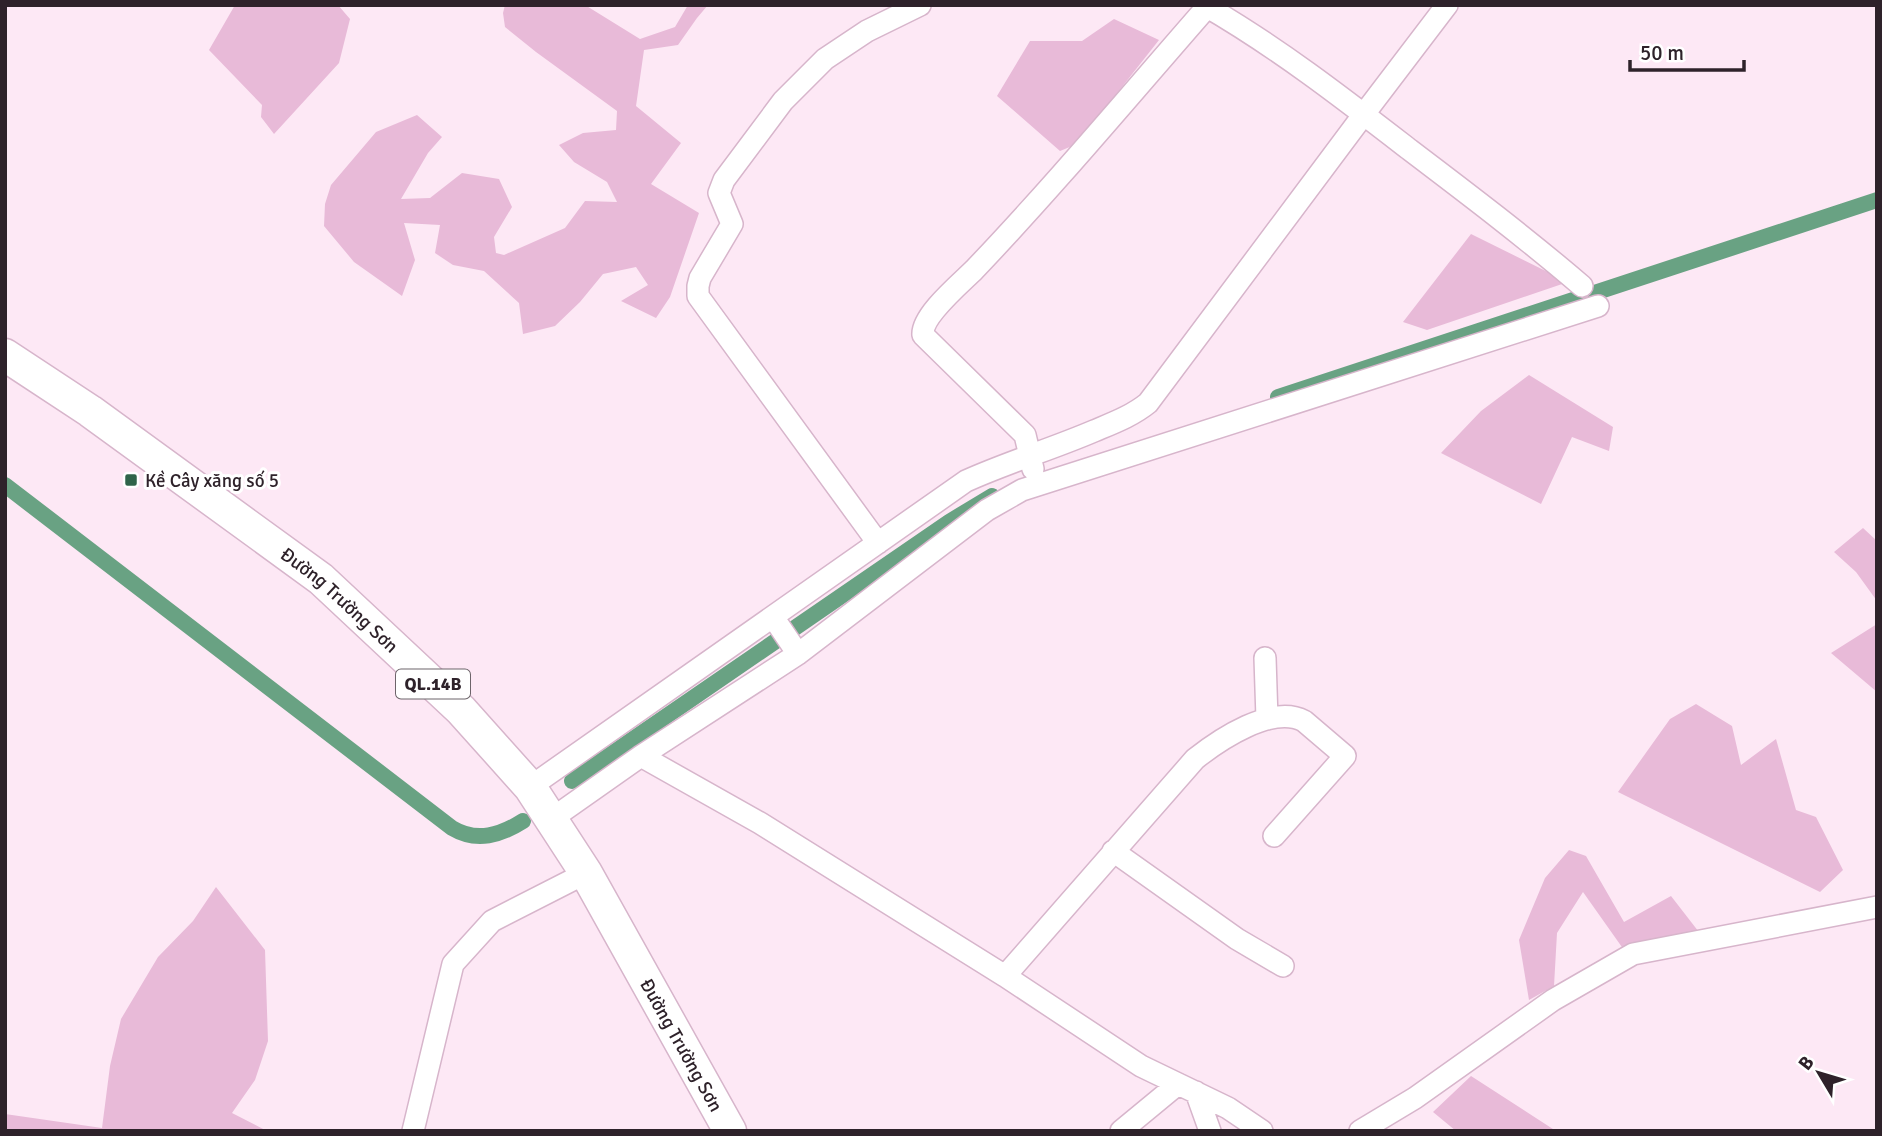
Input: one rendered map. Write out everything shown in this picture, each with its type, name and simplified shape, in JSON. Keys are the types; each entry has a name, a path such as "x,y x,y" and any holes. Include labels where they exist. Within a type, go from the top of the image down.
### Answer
{"highway":[{"name":"Đường Trường Sơn","path":"5,355 90,411 321,579 461,710 530,787 586,873 727,1129"}],"street":[{"path":"878,543 698,296 698,286 732,224 719,193 724,180 783,101 825,59 867,31 920,5"},
{"path":"530,787 966,481 1115,422 1148,403 1447,5"},
{"path":"1036,484 1025,435 923,335 922,328 935,310 1021,221 1205,6 1288,58 1364,114 1540,249 1581,286"},
{"path":"550,820 641,756 798,654 986,510 1022,490 1598,306"},
{"path":"773,617 798,654"},
{"path":"1265,658 1267,719"},
{"path":"1004,976 1195,759 1212,746 1258,722 1281,716 1296,717 1345,757 1274,836"},
{"path":"641,756 760,823 1004,976 1141,1066 1228,1108 1262,1131"},
{"path":"1113,851 1237,939 1283,966"},
{"path":"413,1131 453,964 492,921 586,873"},
{"path":"1360,1131 1415,1098 1553,1000 1633,954 1877,907"},
{"path":"1121,1131 1187,1088"},
{"path":"1187,1088 1210,1131"}],"shaded area":[{"path":"235,5 338,5 350,19 339,63 274,134 261,117 262,105 209,50"},
{"path":"505,5 585,5 640,39 675,27 688,5 708,5 678,45 644,50 636,106 681,143 651,184 699,213 670,297 656,318 621,301 648,285 636,267 603,274 555,326 523,334 519,303 484,271 453,265 435,253 440,225 404,223 415,260 402,296 354,262 324,226 325,204 331,185 376,132 417,115 442,137 428,153 401,199 430,198 462,173 499,179 512,207 494,237 496,253 504,255 565,228 585,201 617,202 607,182 574,162 559,145 583,133 616,130 617,111 505,27"},
{"path":"1114,19 1159,40 1077,144 1060,151 997,96 1030,41 1082,41"},
{"path":"1471,234 1568,282 1427,330 1403,322"},
{"path":"1529,375 1613,427 1609,451 1572,437 1541,504 1441,453 1481,411"},
{"path":"1863,528 1877,541 1877,601 1856,572 1834,552"},
{"path":"1877,624 1877,692 1831,653"},
{"path":"1696,704 1732,726 1741,765 1776,739 1796,810 1816,817 1843,870 1820,892 1618,792 1670,719"},
{"path":"1569,850 1586,856 1624,922 1671,896 1702,936 1624,950 1583,892 1557,933 1554,986 1529,1000 1519,940 1545,878"},
{"path":"216,887 265,950 268,1041 255,1080 232,1113 267,1131 5,1131 5,1114 102,1128 110,1066 121,1019 158,957 193,921"},
{"path":"1471,1076 1556,1131 1456,1131 1433,1112"}],"waterway":[{"path":"1278,397 1877,200"},
{"path":"5,485 452,828 461,833 480,836 506,830 523,821"},
{"path":"572,781 949,522 992,496"}],"place":[{"name":"Kề Cây xăng số 5","path":"131,480"}]}
